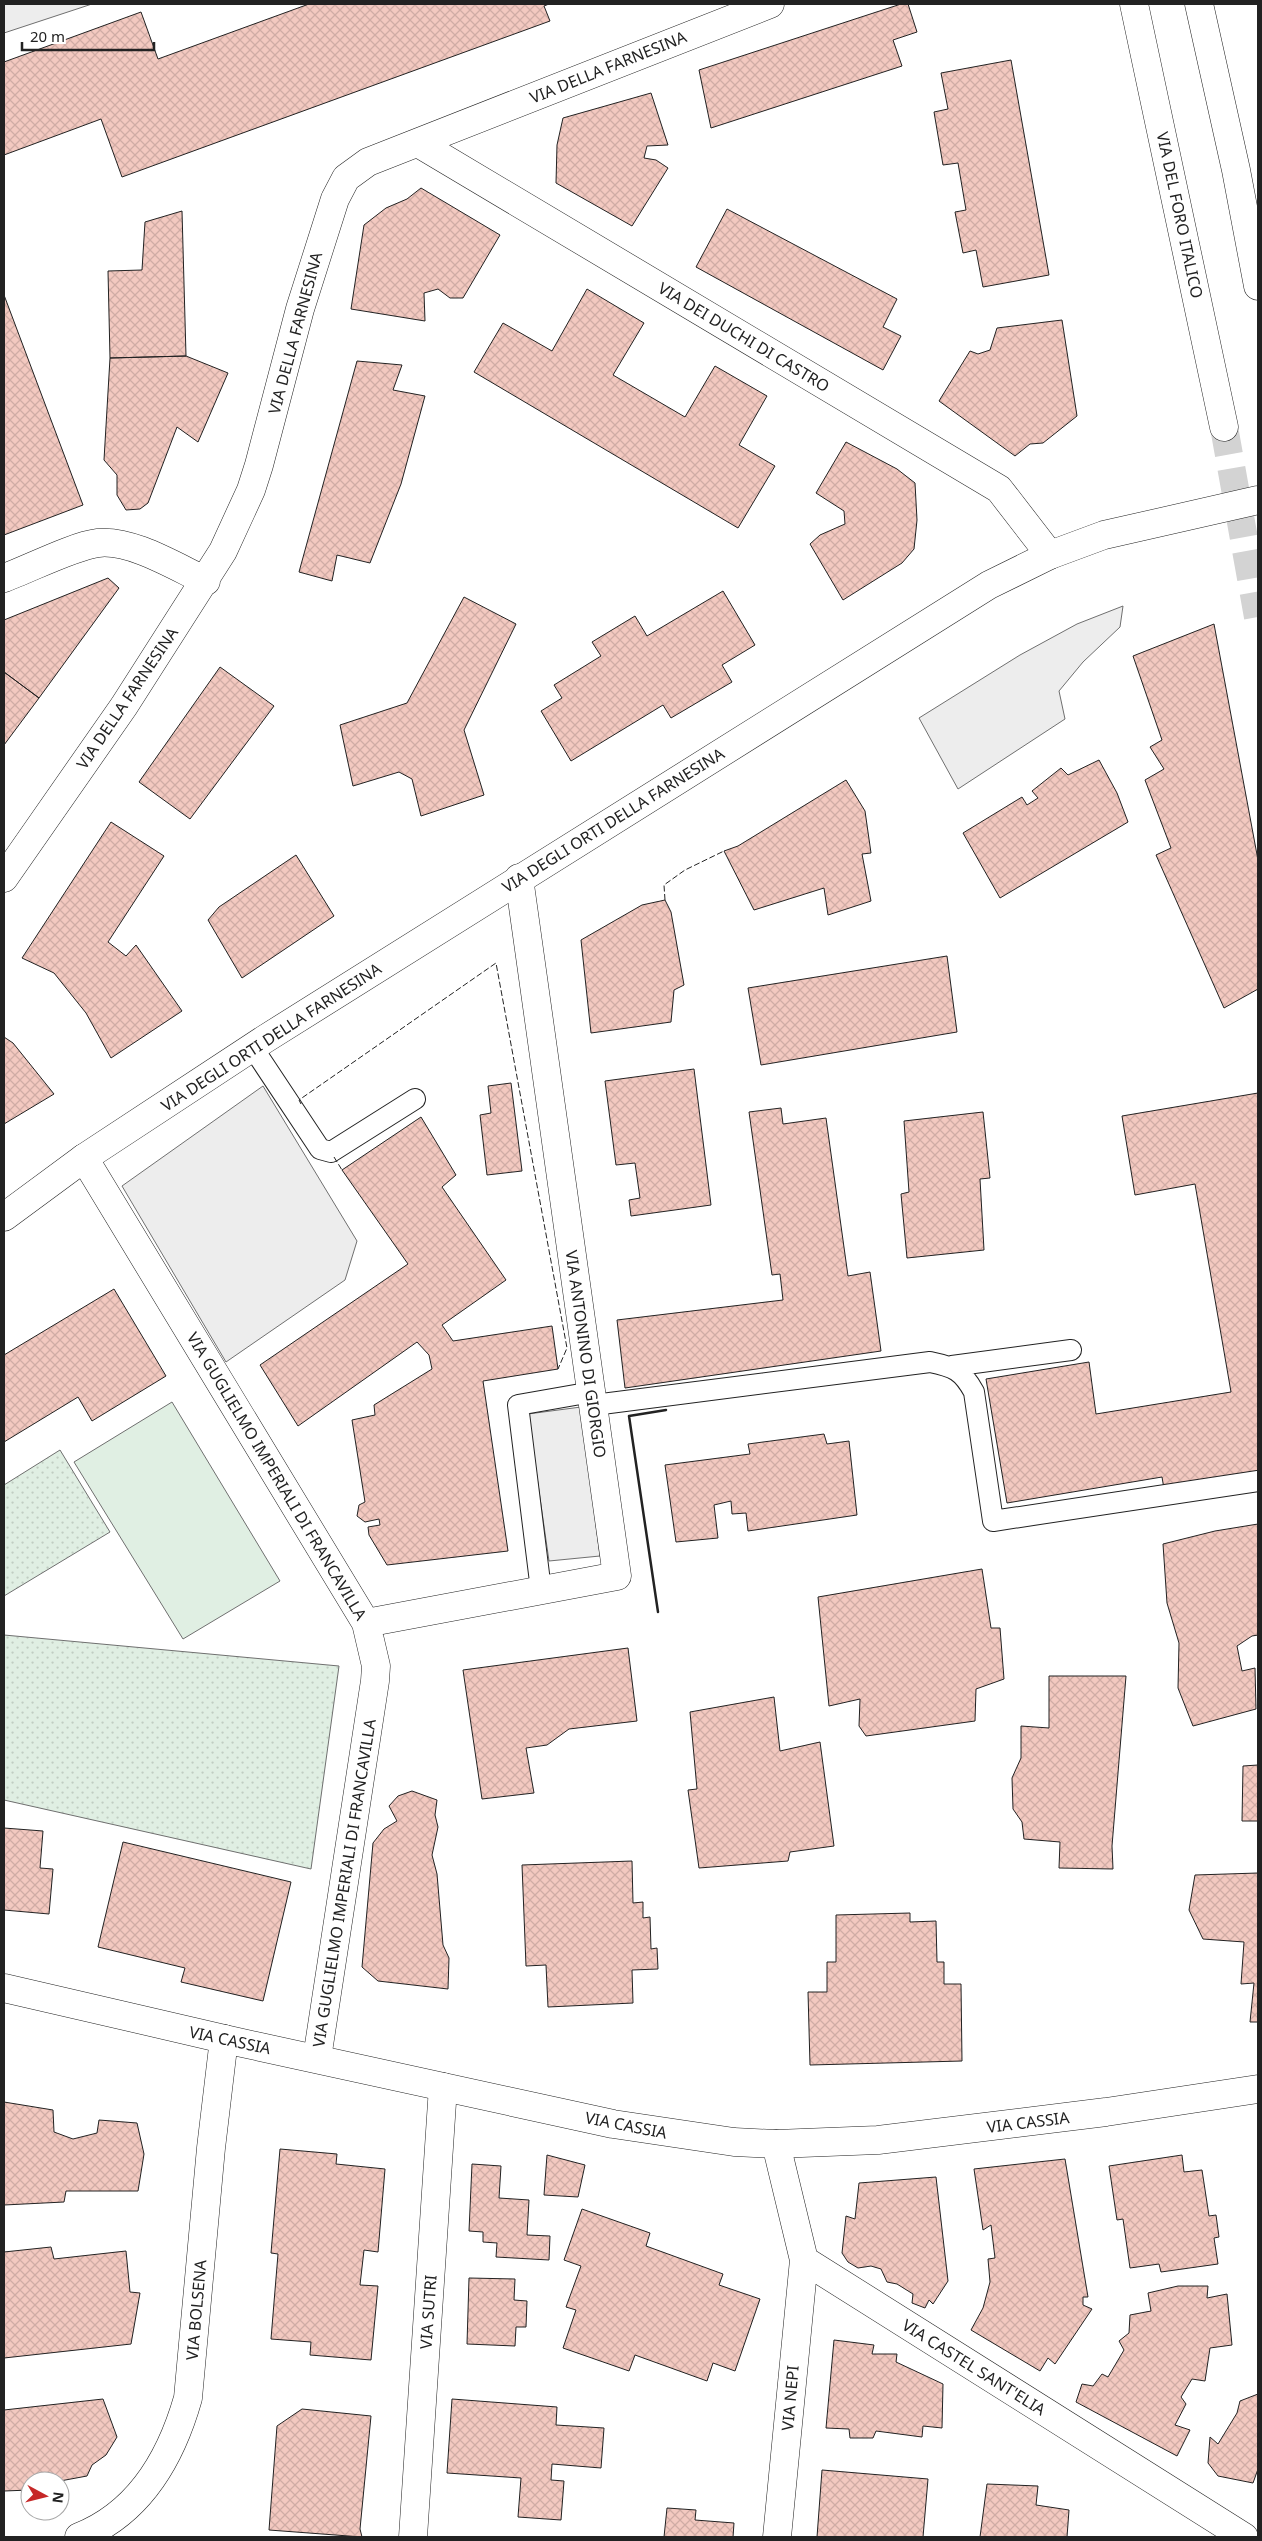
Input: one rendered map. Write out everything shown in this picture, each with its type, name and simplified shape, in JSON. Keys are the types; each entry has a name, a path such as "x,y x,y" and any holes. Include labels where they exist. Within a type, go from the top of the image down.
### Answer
{"main road":[{"name":"VIA DELLA FARNESINA","path":"4,878 124,706 206,581 230,535 251,490 300,309 321,240 341,186 346,178 360,166 770,4"},
{"name":"VIA DEL FORO ITALICO","path":"1134,4 1224,427"},
{"path":"1199,4 1236,170 1258,286"},
{"name":"VIA DEI DUCHI DI CASTRO","path":"418,143 999,489 1050,555"},
{"name":"VIA DEGLI ORTI DELLA FARNESINA","path":"4,1217 84,1158 253,1048 519,878 989,585 1050,555 1104,535 1258,500"},
{"path":"4,578 100,543 116,544 137,550 206,581"},
{"name":"VIA ANTONINO DI GIORGIO","path":"366,1623 617,1576 519,878"},
{"name":"VIA GUGLIELMO IMPERIALI DI FRANCAVILLA","path":"84,1158 366,1623 376,1666 375,1681 317,2058"},
{"name":"VIA CASSIA","path":"4,1988 444,2087 668,2133 734,2142 776,2144 878,2140 1106,2112 1258,2089"},
{"name":"VIA BOLSENA","path":"79,2537 112,2520 145,2490 160,2468 181,2422 188,2398 210,2158 224,2039"},
{"name":"VIA SUTRI","path":"413,2537 444,2087"},
{"path":"776,2144 804,2260"},
{"name":"VIA NEPI","path":"777,2537 804,2260"},
{"name":"VIA CASTEL SANT'ELIA","path":"804,2260 1244,2537"}],"lane":[{"path":"253,1048 320,1149 326,1152 331,1152 415,1099"},
{"path":"541,1590 518,1405 593,1398 663,1396 930,1362 952,1366 1071,1350"},
{"path":"952,1366 966,1378 974,1392 992,1522 1258,1481"}],"green space":[{"path":"172,1402 280,1581 183,1639 74,1462"},
{"path":"60,1450 110,1532 4,1596 4,1485"},
{"path":"4,1635 339,1666 311,1869 4,1800"}],"shaded area":[{"path":"4,4 92,4 4,33"},
{"path":"1123,606 1120,627 1083,662 1059,691 1065,719 958,789 919,718 1020,655 1077,624"},
{"path":"263,1086 357,1241 345,1280 226,1362 122,1186"},
{"path":"581,1407 600,1556 549,1561 528,1414"}],"building":[{"path":"309,4 549,4 544,6 550,21 122,177 101,119 4,155 4,62 141,12 158,59"},
{"path":"901,4 908,4 917,32 893,40 902,66 711,128 699,70"},
{"path":"1011,60 1049,275 983,287 976,250 963,253 955,212 966,210 958,163 943,165 934,112 948,109 941,73"},
{"path":"651,93 668,145 647,146 644,158 656,160 668,168 632,226 556,183 557,145 563,118"},
{"path":"421,188 500,235 463,298 450,298 438,289 424,293 425,321 351,309 364,225 386,208 407,199"},
{"path":"727,209 897,299 883,327 901,336 883,370 696,267"},
{"path":"182,211 186,356 110,358 108,271 142,270 145,222"},
{"path":"587,289 644,323 613,375 685,417 715,366 767,396 739,445 775,466 738,528 474,372 503,323 552,351"},
{"path":"4,295 83,505 4,535"},
{"path":"1062,320 1077,416 1043,443 1030,444 1015,456 939,401 970,351 978,354 990,350 997,328"},
{"path":"186,356 228,373 198,442 177,427 148,503 140,509 126,510 117,495 117,475 104,460 110,358"},
{"path":"357,361 402,365 393,390 425,396 401,484 370,563 337,555 332,581 299,572"},
{"path":"846,442 897,469 915,483 917,520 914,549 902,563 843,600 810,544 820,535 845,524 844,511 816,493"},
{"path":"108,578 119,588 39,698 4,672 4,620"},
{"path":"723,591 755,645 722,665 732,682 671,718 663,705 571,761 541,711 562,698 554,685 601,656 592,642 635,616 647,636"},
{"path":"464,597 516,624 464,730 484,795 421,816 412,779 399,772 353,786 340,725 407,703"},
{"path":"1214,624 1258,860 1258,989 1224,1008 1156,855 1171,848 1145,780 1164,769 1150,747 1162,740 1133,656"},
{"path":"220,667 274,706 190,819 139,782"},
{"path":"4,672 39,698 4,745"},
{"path":"1099,760 1117,793 1128,822 1000,898 963,833 1022,797 1027,805 1038,798 1032,791 1061,768 1068,775"},
{"path":"846,780 865,811 871,853 862,854 871,901 828,915 824,888 754,910 724,851 738,846"},
{"path":"111,822 164,856 108,942 126,956 136,945 182,1011 111,1058 86,1013 54,973 22,958"},
{"path":"296,855 334,916 242,978 208,920 219,907"},
{"path":"665,900 671,912 684,985 674,990 671,1022 591,1033 581,940 642,905"},
{"path":"947,956 957,1032 761,1065 748,988"},
{"path":"4,1037 13,1043 54,1094 4,1124"},
{"path":"694,1069 711,1205 631,1216 629,1200 640,1198 635,1163 616,1165 605,1081"},
{"path":"511,1083 522,1171 487,1175 480,1115 491,1113 488,1086"},
{"path":"1258,1093 1258,1472 1164,1489 1162,1477 1007,1503 986,1379 1089,1362 1096,1414 1231,1392 1195,1184 1135,1195 1122,1116"},
{"path":"781,1108 783,1124 826,1118 848,1276 870,1272 881,1351 625,1388 617,1320 783,1300 780,1274 772,1275 749,1112"},
{"path":"983,1112 990,1178 980,1179 984,1250 907,1258 901,1194 909,1192 904,1121"},
{"path":"421,1117 456,1175 442,1187 506,1280 442,1325 453,1341 552,1326 558,1369 483,1381 508,1551 387,1565 369,1535 368,1527 380,1525 379,1519 365,1522 357,1516 359,1505 365,1502 352,1420 375,1415 374,1405 432,1369 429,1355 417,1342 298,1426 260,1365 408,1264 342,1170"},
{"path":"114,1289 166,1376 92,1421 78,1397 4,1442 4,1355"},
{"path":"824,1434 827,1444 849,1441 857,1515 748,1531 746,1513 732,1514 731,1501 714,1505 718,1538 676,1542 665,1465 750,1454 748,1444"},
{"path":"1258,1524 1258,1635 1252,1636 1237,1646 1242,1671 1255,1668 1256,1709 1193,1726 1178,1688 1179,1643 1167,1603 1163,1544 1215,1531"},
{"path":"982,1569 991,1628 1000,1628 1004,1679 976,1689 975,1721 866,1736 859,1726 860,1699 829,1706 818,1597"},
{"path":"628,1648 637,1721 569,1729 547,1745 526,1748 534,1793 482,1799 463,1670"},
{"path":"1049,1676 1126,1676 1112,1846 1113,1869 1059,1868 1060,1842 1024,1839 1022,1822 1013,1809 1012,1778 1021,1758 1021,1726 1049,1728"},
{"path":"774,1697 780,1751 820,1742 834,1846 790,1852 788,1861 699,1868 688,1790 697,1789 690,1712"},
{"path":"1258,1765 1258,1821 1242,1821 1243,1766"},
{"path":"412,1791 437,1800 435,1815 438,1827 432,1855 437,1874 443,1945 449,1958 448,1989 378,1981 362,1967 373,1843 384,1829 397,1821 389,1806 398,1796"},
{"path":"4,1828 43,1831 40,1868 53,1869 49,1914 4,1910"},
{"path":"123,1842 291,1882 263,2001 181,1982 185,1968 98,1947"},
{"path":"632,1861 633,1903 643,1902 643,1918 650,1917 651,1949 657,1948 658,1969 632,1970 633,2003 548,2007 546,1965 526,1966 522,1865"},
{"path":"1258,1873 1258,2022 1250,2022 1254,1983 1241,1984 1244,1942 1203,1939 1189,1910 1195,1875"},
{"path":"910,1913 910,1922 936,1921 937,1962 944,1962 944,1984 961,1984 962,2061 810,2065 808,1992 827,1992 827,1962 836,1962 836,1915"},
{"path":"4,2102 53,2110 54,2132 73,2139 97,2133 99,2120 137,2123 144,2154 138,2191 66,2191 64,2202 4,2205"},
{"path":"280,2149 337,2154 336,2164 385,2169 378,2252 364,2250 360,2285 378,2286 371,2360 310,2355 311,2342 271,2339 278,2254 271,2253"},
{"path":"547,2155 585,2165 578,2197 544,2195"},
{"path":"1182,2155 1184,2172 1202,2170 1209,2216 1216,2215 1219,2237 1214,2238 1218,2264 1161,2272 1159,2264 1130,2268 1123,2219 1117,2220 1109,2166"},
{"path":"1065,2159 1088,2297 1083,2297 1083,2305 1092,2309 1055,2364 1048,2358 1040,2371 971,2330 983,2308 990,2282 988,2259 995,2258 991,2225 983,2230 974,2169"},
{"path":"472,2164 501,2166 499,2198 529,2200 527,2235 550,2236 549,2260 496,2257 497,2243 483,2242 483,2232 469,2231"},
{"path":"936,2177 948,2281 933,2304 929,2300 925,2308 912,2303 913,2294 897,2284 887,2282 881,2269 871,2266 858,2268 848,2262 842,2253 846,2216 855,2219 859,2183"},
{"path":"582,2209 650,2233 646,2246 723,2274 719,2285 760,2299 735,2371 713,2363 707,2381 635,2355 629,2371 563,2348 576,2310 566,2307 581,2266 564,2260"},
{"path":"51,2247 54,2259 126,2251 130,2292 140,2293 131,2344 4,2358 4,2252"},
{"path":"469,2278 515,2279 514,2300 527,2301 526,2327 516,2327 515,2346 467,2344"},
{"path":"1178,2286 1208,2286 1207,2298 1227,2294 1232,2345 1210,2348 1205,2381 1192,2379 1181,2397 1186,2404 1175,2425 1190,2430 1177,2456 1076,2402 1082,2384 1093,2386 1102,2374 1108,2377 1124,2350 1119,2341 1129,2333 1130,2315 1151,2311 1148,2293"},
{"path":"834,2340 874,2345 872,2354 897,2354 896,2362 943,2384 942,2428 923,2426 922,2437 876,2431 873,2438 850,2438 849,2429 826,2428"},
{"path":"1258,2394 1258,2469 1253,2483 1218,2476 1208,2463 1210,2437 1218,2444 1237,2413 1240,2401"},
{"path":"103,2399 117,2437 106,2455 92,2465 87,2476 70,2479 70,2471 20,2471 20,2490 4,2491 4,2410"},
{"path":"452,2399 557,2407 556,2425 604,2428 601,2468 552,2464 551,2480 564,2481 561,2520 518,2517 521,2478 447,2473"},
{"path":"302,2409 371,2416 360,2529 362,2537 269,2530 277,2426"},
{"path":"822,2470 928,2479 923,2537 817,2537"},
{"path":"987,2484 1038,2486 1036,2505 1069,2510 1067,2537 980,2537"},
{"path":"667,2508 696,2510 695,2520 734,2523 733,2537 664,2537"}],"tunnel":[{"path":"1224,427 1258,617"}],"fence":[{"path":"665,900 664,885 685,870 724,851"},
{"path":"301,1104 299,1100 496,963 567,1348 558,1369"},
{"path":"334,1157 342,1170"}],"wall":[{"path":"658,1612 629,1416 666,1410"}]}
